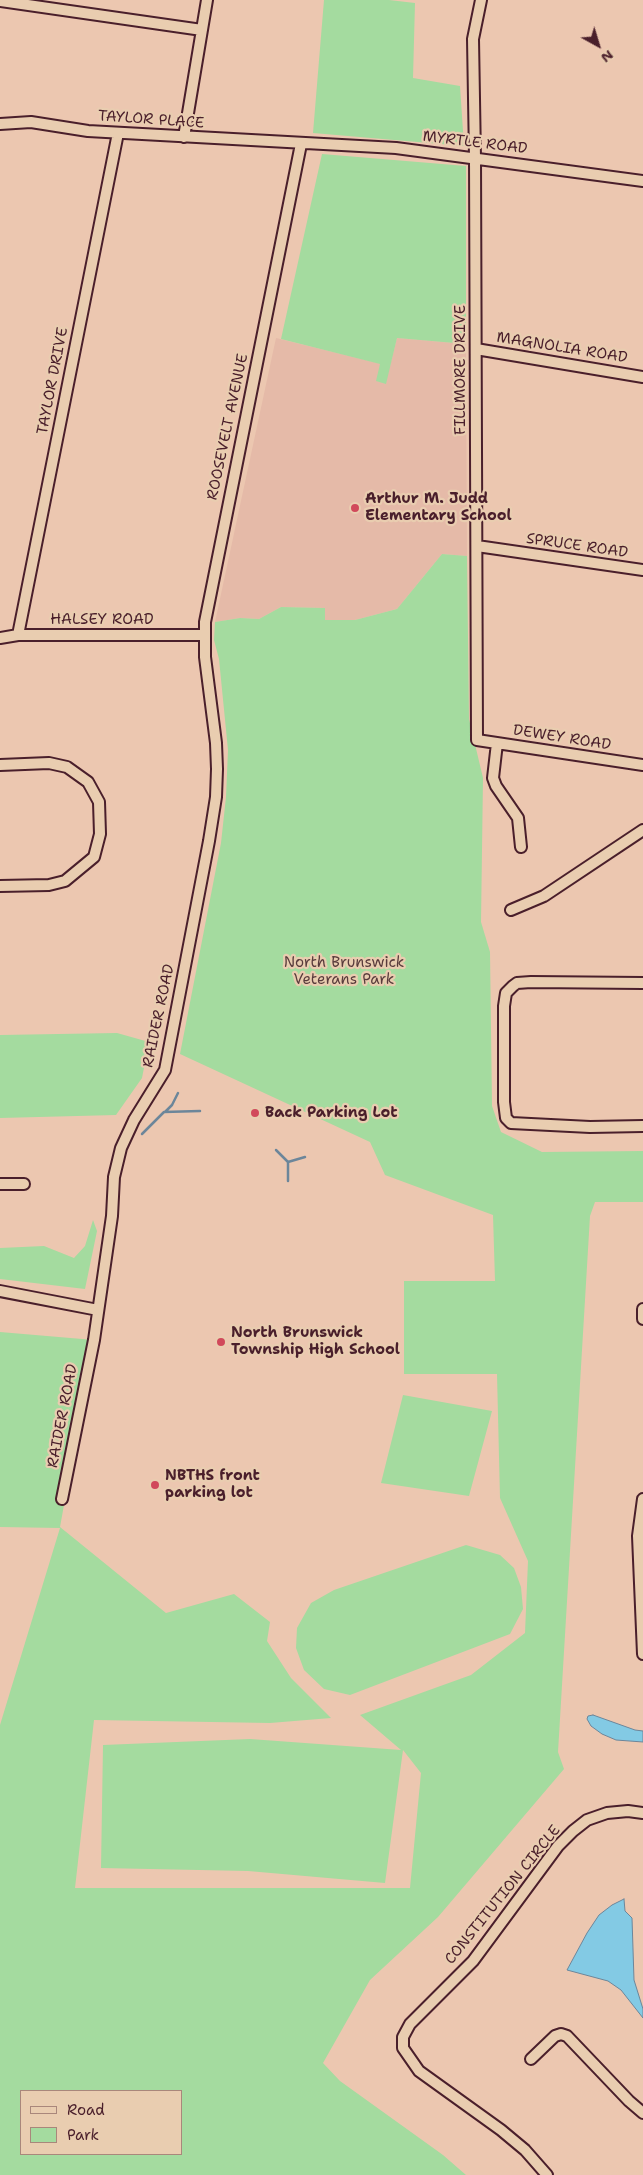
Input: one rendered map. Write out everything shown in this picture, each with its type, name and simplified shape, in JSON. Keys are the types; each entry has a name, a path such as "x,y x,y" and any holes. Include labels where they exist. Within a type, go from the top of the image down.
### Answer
{"street":[{"path":"184,138 207,0"},
{"name":"FILLMORE DRIVE","path":"477,740 473,39 480,0"},
{"path":"0,1 202,30"},
{"name":"TAYLOR PLACE","path":"0,124 31,122 88,131 302,144"},
{"name":"TAYLOR DRIVE","path":"18,635 118,133"},
{"name":"MYRTLE ROAD","path":"302,144 396,148 643,181"},
{"name":"ROOSEVELT AVENUE","path":"213,719 204,635 213,575 302,144"},
{"name":"MAGNOLIA ROAD","path":"476,350 643,377"},
{"name":"SPRUCE ROAD","path":"477,546 643,570"},
{"name":"HALSEY ROAD","path":"0,638 18,635 204,635"},
{"name":"RAIDER ROAD","path":"62,1499 98,1310 112,1216 114,1177 121,1148 134,1120 165,1070 171,1044 216,798 217,769 213,719"},
{"name":"DEWEY ROAD","path":"477,740 643,765"},
{"path":"497,743 493,778 496,786 518,818 521,846"},
{"path":"0,765 49,763 67,767 88,782 99,802 100,834 94,857 65,882 48,885 0,886"},
{"path":"511,910 544,896 643,830"},
{"path":"643,983 531,982 517,984 506,993 504,1015 504,1102 506,1118 511,1123 643,1126"},
{"path":"0,1184 24,1184"},
{"path":"0,1291 98,1310"},
{"path":"643,1309 643,1319"},
{"path":"643,1500 638,1536 643,1654"},
{"name":"CONSTITUTION CIRCLE","path":"547,2175 525,2150 418,2071 403,2048 403,2038 410,2024 473,1961 558,1846 587,1820 606,1813 628,1811 643,1813"},
{"path":"531,2059 555,2036 567,2036 629,2101 643,2113"}],"shaded area":[{"path":"276,338 390,366 397,338 466,344 467,556 442,554 397,609 355,620 324,620 325,608 281,607 259,619 240,618 215,622"}],"green space":[{"path":"324,0 389,0 415,3 413,78 460,86 464,146 313,133"},
{"path":"322,154 466,166 466,344 397,338 386,384 376,381 380,364 281,339"},
{"name":"North Brunswick Veterans Park","path":"442,554 467,556 469,719 483,778 481,922 490,952 492,1106 501,1132 542,1152 643,1151 643,1202 595,1202 590,1216 558,1752 564,1769 438,1917 370,1980 323,2063 340,2081 443,2155 466,2175 0,2175 0,1725 60,1528 0,1527 0,1332 94,1340 60,1527 166,1613 234,1594 270,1622 267,1641 291,1678 331,1718 270,1723 94,1720 75,1888 410,1888 421,1773 403,1750 385,1883 248,1871 101,1868 103,1745 250,1739 401,1750 360,1715 471,1675 525,1633 528,1561 500,1498 497,1374 404,1374 404,1281 495,1281 493,1215 385,1175 370,1142 180,1054 221,843 226,797 228,750 219,659 214,640 215,622 240,618 259,619 281,607 325,608 325,620 355,620 397,609"},
{"path":"117,1033 149,1042 142,1078 116,1115 0,1118 0,1035"},
{"path":"93,1220 97,1231 85,1289 0,1279 0,1248 44,1246 74,1258 85,1246"},
{"path":"403,1395 492,1411 469,1496 381,1483"},
{"path":"466,1545 500,1555 514,1568 521,1587 523,1609 510,1634 350,1695 324,1689 304,1670 296,1648 297,1628 311,1603 334,1590"}],"water":[{"path":"593,1715 643,1731 643,1742 616,1740 602,1734 591,1726 587,1719 588,1716"},
{"path":"624,1899 625,1911 632,1918 634,1980 643,2009 643,2018 621,1990 608,1981 567,1970 599,1915"}],"waterway":[{"path":"165,1112 172,1105 178,1093"},
{"path":"142,1134 164,1112 200,1111"},
{"path":"276,1150 288,1162 288,1181"},
{"path":"288,1162 305,1157"}],"place":[{"name":"Arthur M. Judd Elementary School","path":"355,508"},
{"name":"Back Parking Lot","path":"255,1113"},
{"name":"North Brunswick Township High School","path":"221,1342"},
{"name":"NBTHS front parking lot","path":"155,1485"}]}
